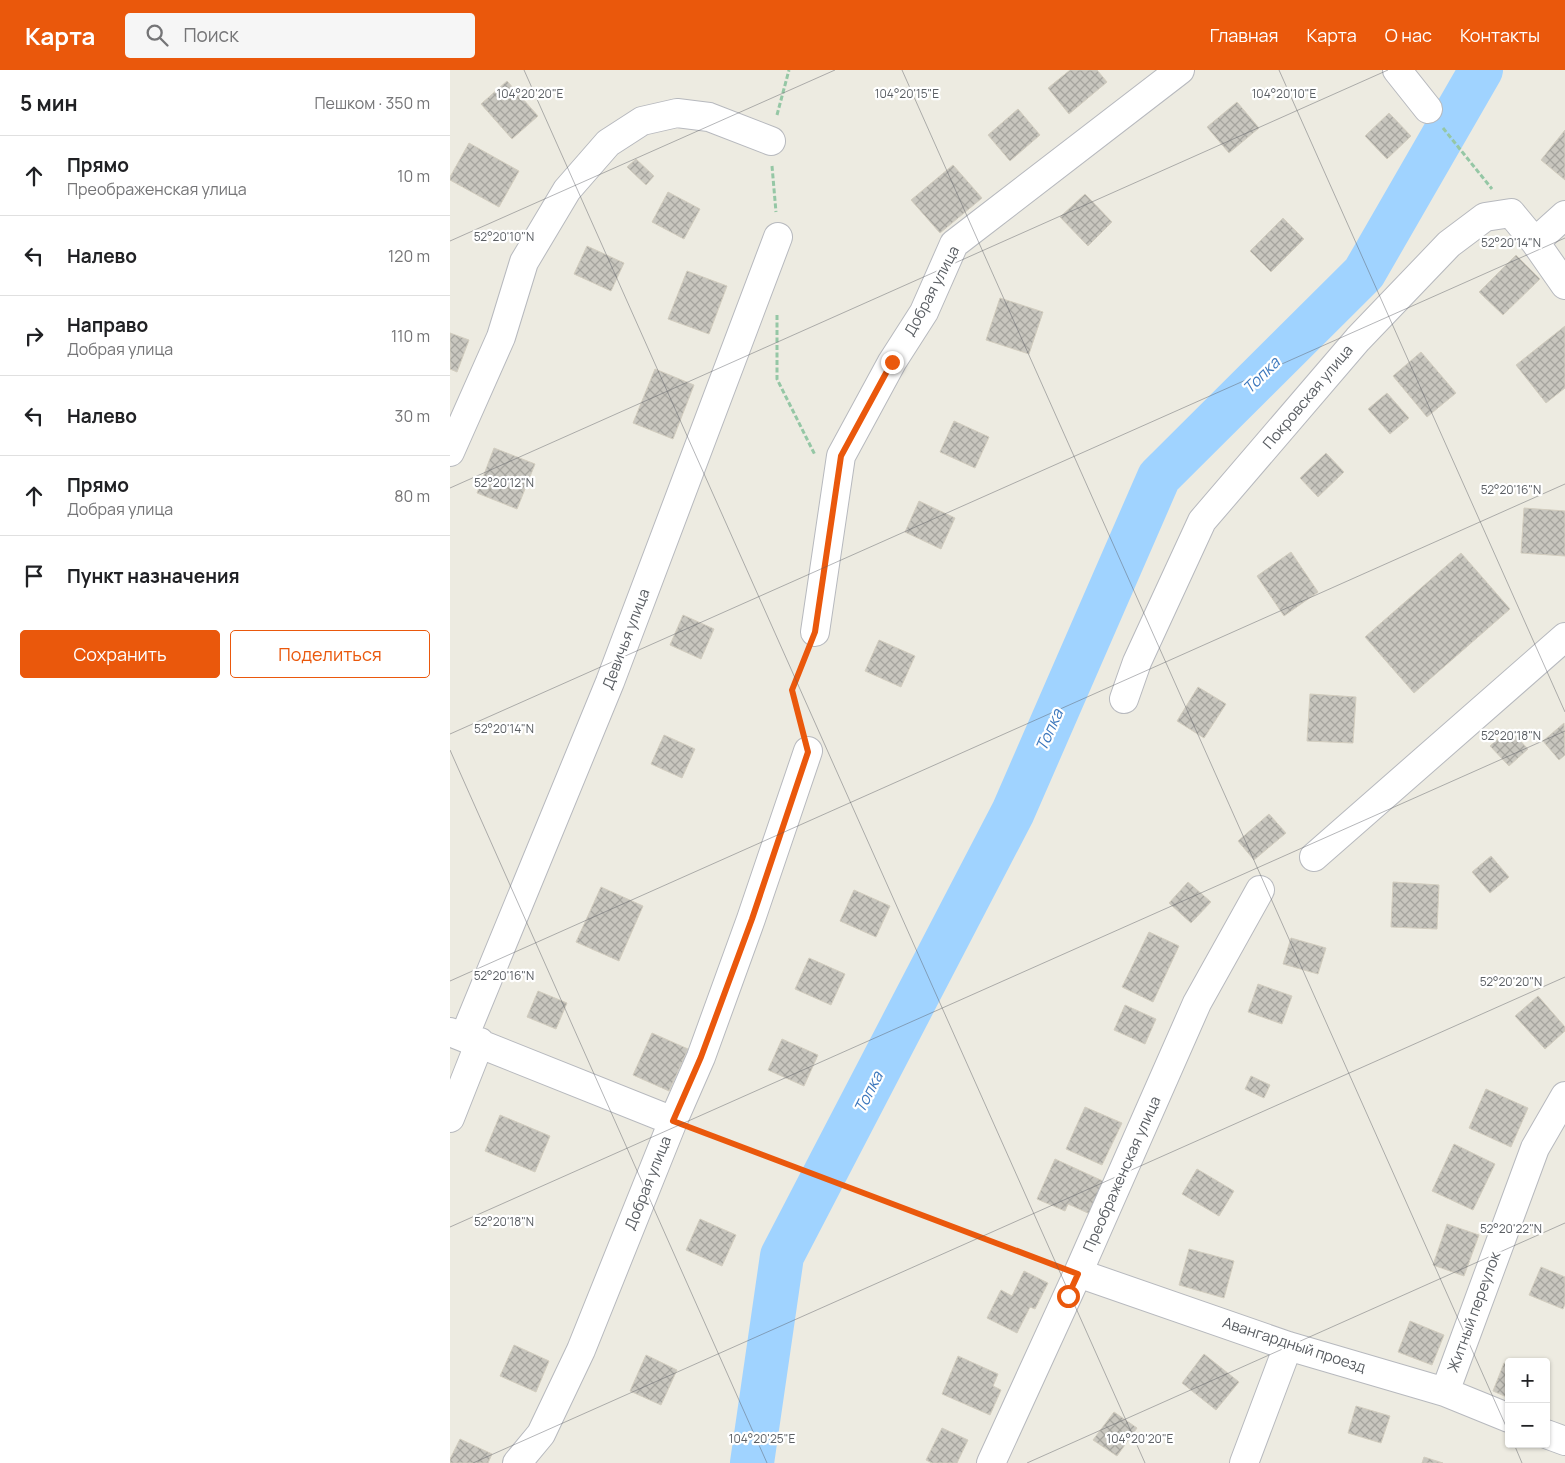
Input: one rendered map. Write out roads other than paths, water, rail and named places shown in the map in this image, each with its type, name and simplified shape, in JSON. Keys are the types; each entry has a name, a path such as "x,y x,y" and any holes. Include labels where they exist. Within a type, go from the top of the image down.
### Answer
{"street":[{"name":"Добрая улица","path":"815,632 841,456 892,362 924,312 954,244 1180,70"},
{"path":"1398,70 1428,109"},
{"path":"450,452 501,337 524,262 567,190 608,143 642,121 677,112 709,118 771,141"},
{"name":"Покровская улица","path":"1124,699 1137,662 1202,521 1358,339 1449,244 1485,217 1511,213 1535,242"},
{"path":"1565,215 1535,242 1565,285"},
{"name":"Девичья улица","path":"450,1118 465,1037 610,682 778,237"},
{"path":"1314,857 1565,637"},
{"name":"Добрая улица","path":"517,1463 541,1434 581,1350 673,1121 701,1057 752,919 808,752"},
{"name":"Преображенская улица","path":"990,1463 1078,1274 1197,1003 1260,890"},
{"path":"465,1037 673,1121"},
{"name":"Житный переулок","path":"1445,1392 1535,1148 1565,1096"},
{"name":"Авангардный проезд","path":"1078,1274 1288,1346 1445,1392 1505,1416"},
{"path":"1244,1463 1288,1346"},
{"path":"1550,1436 1565,1442"}],"waterway":[{"name":"Топка","path":"752,1463 782,1256 1013,812 1159,477 1364,273 1481,70"}]}
